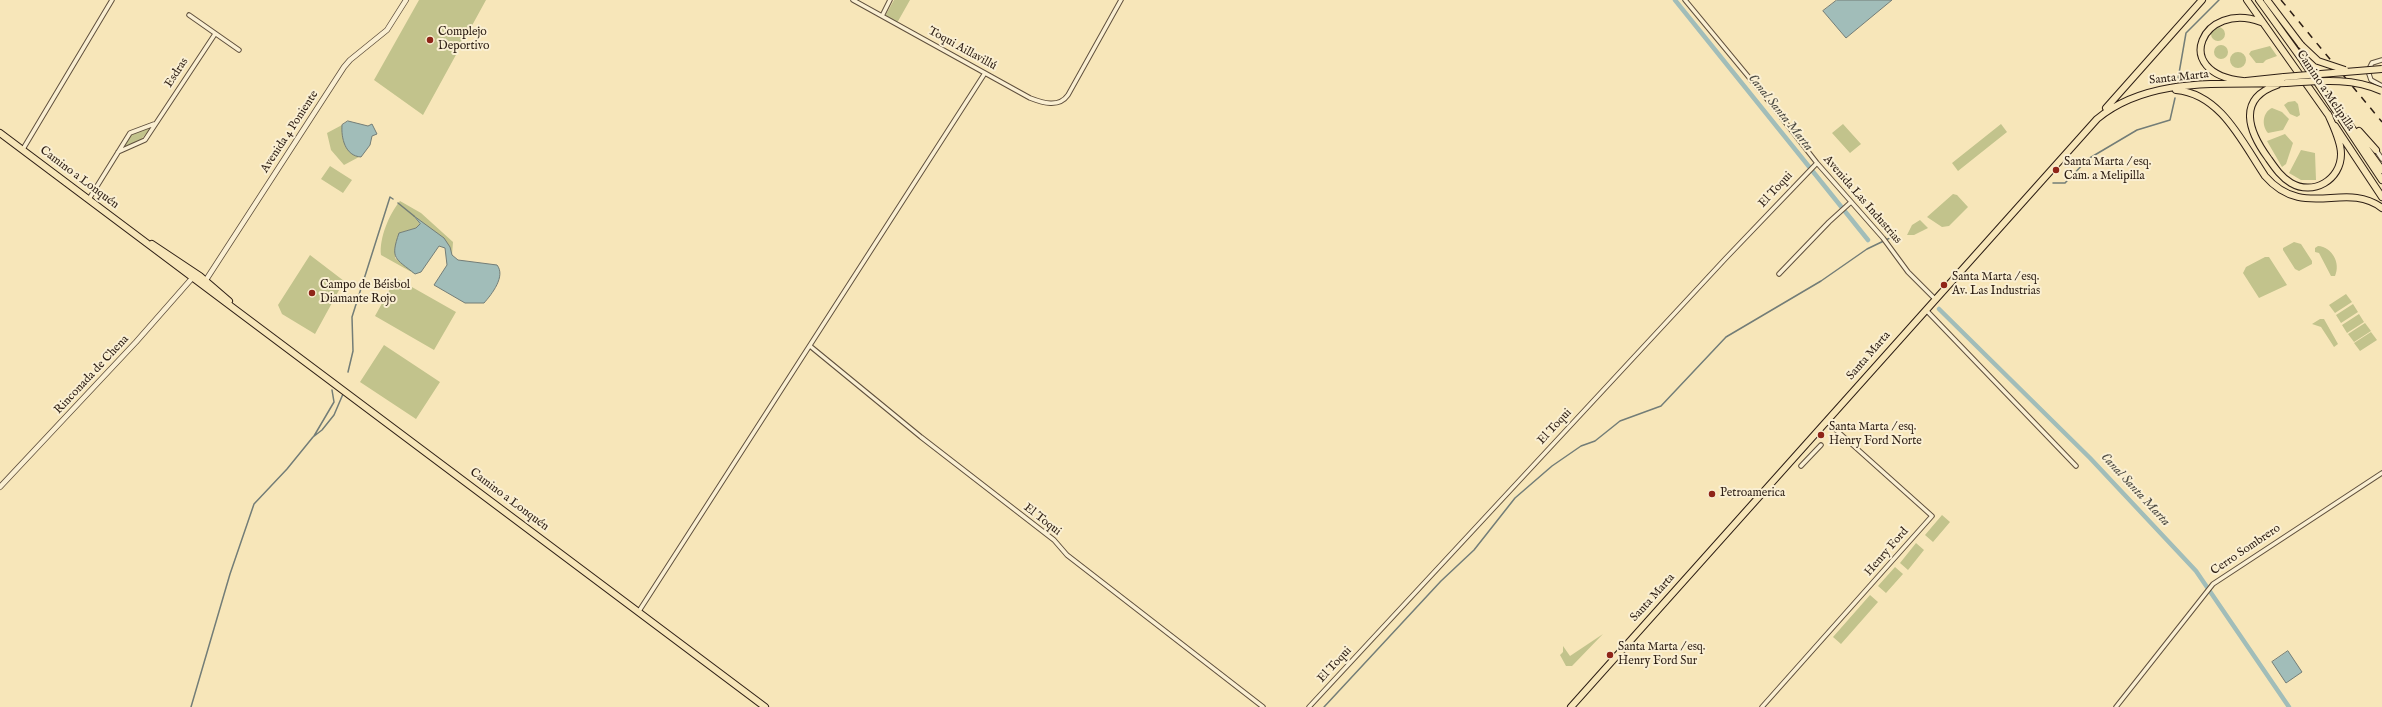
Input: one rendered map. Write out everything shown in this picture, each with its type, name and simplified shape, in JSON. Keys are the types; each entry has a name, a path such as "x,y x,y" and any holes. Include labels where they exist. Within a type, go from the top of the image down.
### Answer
{"main road":[{"path":"2097,118 2202,0"},
{"name":"Camino a Melipilla","path":"2247,0 2328,114 2382,198"},
{"name":"Camino a Melipilla","path":"2259,0 2382,180"},
{"path":"2267,0 2312,57 2322,63 2337,68 2360,71"},
{"path":"2238,11 2253,17 2269,29"},
{"path":"2208,22 2200,37 2200,49 2204,61 2219,75 2243,81"},
{"path":"2328,114 2340,147 2339,168 2331,178 2318,186 2304,187 2293,184 2280,175 2257,142 2250,121 2252,107 2258,96 2272,86 2285,80 2382,69"},
{"path":"2285,80 2342,80 2363,84 2382,91"},
{"name":"Santa Marta","path":"2221,85 2243,81 2285,80"},
{"name":"Santa Marta","path":"1570,707 2097,118 2126,99 2158,90 2285,80"},
{"path":"2158,90 2189,92 2212,103 2265,176 2286,193 2309,199 2363,199 2382,208"},
{"path":"2334,108 2376,150"},
{"path":"2344,117 2382,170"},
{"name":"Camino a Lonquén","path":"0,133 144,242 161,248 239,311 766,707"}],"street":[{"path":"23,149 112,0"},
{"name":"Avenida 4 Poniente","path":"204,283 344,67 350,60 387,30 406,0"},
{"name":"Toqui Aillavillú","path":"853,0 1037,100 1055,104 1065,100 1121,0"},
{"path":"882,16 890,0"},
{"name":"Avenida Las Industrias","path":"1685,0 1772,104 1817,163 1883,238 1908,272 1934,299"},
{"path":"188,15 239,50"},
{"name":"Esdras","path":"118,152 142,143 215,34"},
{"path":"2382,60 2373,61 2368,68 2369,78 2382,91"},
{"path":"639,612 985,73"},
{"path":"2377,85 2382,86"},
{"path":"89,200 130,133 135,129 156,124"},
{"path":"2376,150 2382,159"},
{"name":"El Toqui","path":"1309,707 1805,174 1817,163"},
{"path":"1779,274 1838,212 1850,202"},
{"name":"Rinconada de Chena","path":"0,487 195,275"},
{"path":"1925,309 2076,466"},
{"name":"El Toqui","path":"810,346 887,411 1054,540 1066,555 1263,707"},
{"name":"Henry Ford","path":"1762,707 1932,516 1826,421"},
{"path":"1801,466 1821,445"},
{"name":"Cerro Sombrero","path":"2116,707 2213,584 2382,473"}],"green space":[{"name":"Complejo Deportivo","path":"419,0 486,0 423,115 374,80"},
{"path":"894,0 910,0 897,23 885,16"},
{"path":"2215,27 2221,27 2225,31 2225,37 2221,41 2215,41 2211,37 2211,31"},
{"path":"2218,45 2224,45 2228,49 2228,55 2224,59 2218,59 2214,55 2214,49"},
{"path":"2270,46 2277,56 2266,60 2263,63 2256,63 2249,54 2251,51"},
{"path":"2238,52 2244,54 2246,60 2244,66 2238,68 2232,66 2230,60 2232,54"},
{"path":"2295,101 2298,104 2300,115 2297,117 2290,114 2284,105 2288,102"},
{"path":"2272,108 2282,112 2289,119 2283,130 2268,133 2264,126 2264,119 2267,112"},
{"path":"1843,124 1861,144 1850,153 1832,133"},
{"path":"2001,124 2007,132 1958,171 1952,163"},
{"path":"342,125 342,135 345,144 354,154 359,157 344,165 331,150 327,133"},
{"path":"151,128 138,143 121,148 129,136 141,130"},
{"path":"2285,134 2293,143 2286,164 2282,167 2267,141"},
{"path":"2301,150 2315,153 2316,180 2301,180 2289,173"},
{"path":"330,166 352,180 343,193 321,179"},
{"path":"1953,194 1957,195 1968,207 1949,226 1942,227 1927,217"},
{"path":"400,201 421,213 453,242 452,255 450,247 414,217 420,224 416,228 399,233 395,258 415,274 381,255 383,234 392,213"},
{"path":"1920,220 1928,228 1914,235 1907,235 1912,225"},
{"path":"2294,242 2301,244 2312,261 2312,264 2299,271 2295,269 2283,250 2283,248"},
{"path":"2318,246 2327,249 2334,256 2337,266 2335,276 2331,276 2319,253 2315,252 2315,248"},
{"name":"Campo de Béisbol Diamante Rojo","path":"310,255 344,281 315,334 282,314 278,305"},
{"path":"2265,257 2269,257 2287,285 2259,298 2243,273 2246,267"},
{"path":"396,278 456,312 434,350 375,316"},
{"path":"2346,294 2352,302 2335,313 2329,305"},
{"path":"2353,304 2358,312 2341,323 2336,315"},
{"path":"2359,314 2364,322 2347,333 2342,325"},
{"path":"2320,319 2324,319 2338,344 2334,347 2321,327 2312,324"},
{"path":"2365,323 2371,331 2354,342 2348,334"},
{"path":"2371,332 2377,340 2360,351 2354,343"},
{"path":"384,345 440,382 416,419 360,382"},
{"path":"1942,515 1950,522 1933,542 1925,535"},
{"path":"1916,543 1924,550 1908,570 1900,563"},
{"path":"1895,567 1903,574 1886,593 1878,586"},
{"path":"1870,595 1878,602 1841,644 1833,637"},
{"path":"1603,634 1572,666 1566,666 1560,655 1563,652 1563,646 1570,656"}],"water":[{"path":"1837,0 1892,0 1846,38 1823,11"},
{"path":"348,121 368,126 372,124 377,134 372,136 370,145 361,157 351,153 343,141 342,125"},
{"path":"414,216 444,238 450,247 452,255 458,260 497,265 500,274 497,285 484,303 465,303 434,285 447,265 445,248 439,246 421,272 415,274 399,261 396,257 395,248 399,233 416,228 420,224"},
{"path":"2288,651 2302,672 2286,683 2272,662"}],"waterway":[{"name":"Canal Santa Marta","path":"1675,0 1868,240"},
{"path":"2178,79 2186,33 2219,0"},
{"path":"2053,183 2065,183 2088,159 2137,130 2170,120 2175,98"},
{"path":"348,372 353,351 352,317 390,197 393,199"},
{"path":"398,203 414,216"},
{"path":"1324,707 1441,581 1474,550 1515,498 1552,466 1581,446 1595,441 1620,421 1661,406 1726,337 1821,281 1867,249 1892,237"},
{"name":"Canal Santa Marta","path":"1939,309 2090,458 2196,571 2289,707"},
{"path":"314,436 334,402 332,390"},
{"path":"191,707 230,574 254,504 287,469 313,437 322,430 334,415 343,394"}],"railway":[{"path":"2281,0 2382,122"}],"place":[{"name":"Complejo Deportivo","path":"430,40"},
{"name":"Santa Marta / esq. Cam. a Melipilla","path":"2056,170"},
{"name":"Santa Marta / esq. Av. Las Industrias","path":"1944,285"},
{"name":"Campo de Béisbol Diamante Rojo","path":"312,293"},
{"name":"Santa Marta / esq. Henry Ford Norte","path":"1821,435"},
{"name":"Petroamerica","path":"1712,494"},
{"name":"Santa Marta / esq. Henry Ford Sur","path":"1610,655"}]}
